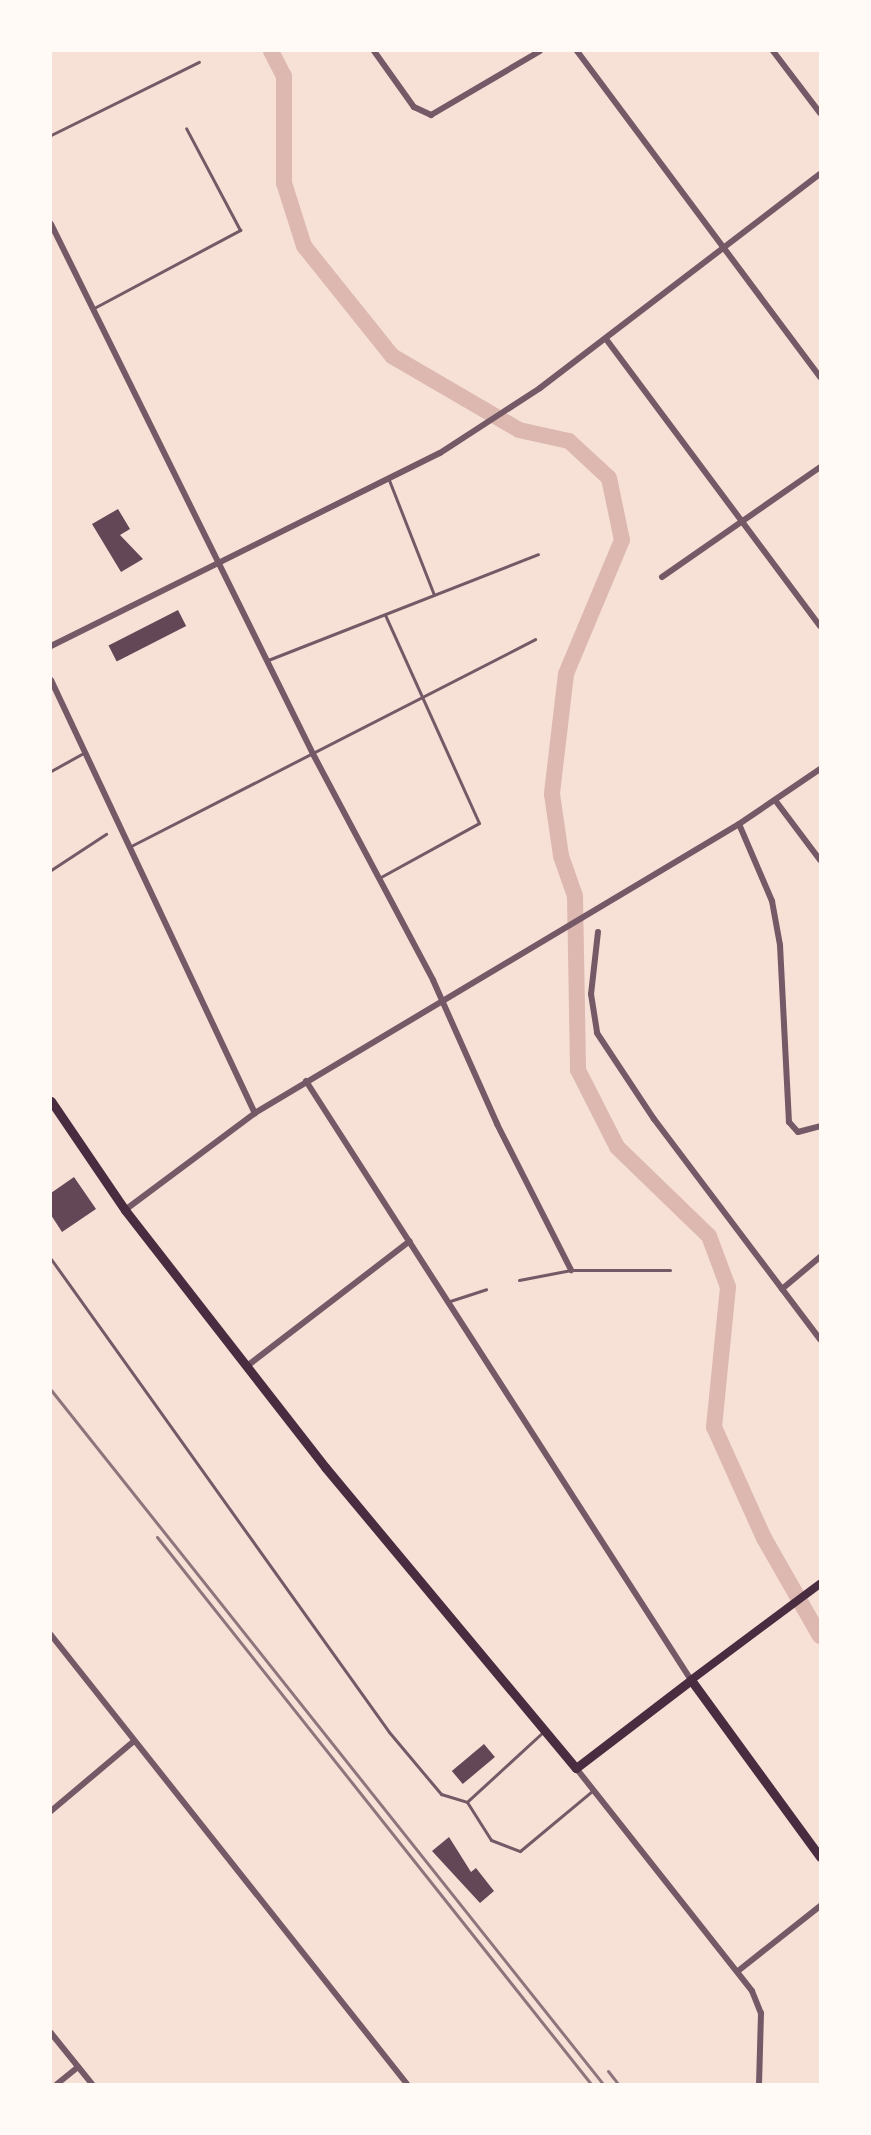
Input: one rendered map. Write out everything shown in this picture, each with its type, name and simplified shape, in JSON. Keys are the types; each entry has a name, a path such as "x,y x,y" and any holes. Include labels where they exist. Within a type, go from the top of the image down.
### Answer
{"main road":[{"path":"51,1101 125,1210 247,1366 576,1768 820,1584"},
{"path":"691,1680 820,1857"}],"street":[{"path":"374,51 414,106 431,115 540,51"},
{"path":"577,51 820,377"},
{"path":"773,51 820,113"},
{"path":"51,646 389,480 464,438 606,339 721,247 820,174"},
{"path":"51,224 222,562 313,754 443,1002 571,1270"},
{"path":"606,339 820,626"},
{"path":"662,577 820,467"},
{"path":"51,680 255,1113"},
{"path":"125,1210 255,1113 739,824 820,769"},
{"path":"774,800 820,860"},
{"path":"739,824 772,901 780,945 789,1122 798,1132 820,1126"},
{"path":"598,932 591,994 597,1033 654,1119 747,1235 782,1289 820,1339"},
{"path":"306,1081 450,1301 691,1680"},
{"path":"247,1366 410,1241"},
{"path":"782,1289 820,1257"},
{"path":"51,1635 133,1742 407,2084"},
{"path":"51,1811 133,1742"},
{"path":"576,1768 738,1971 759,2004 759,2084"},
{"path":"738,1971 820,1906"},
{"path":"51,2032 92,2084"},
{"path":"57,2084 78,2067"}],"lane":[{"path":"51,135 199,62"},
{"path":"94,308 240,230 186,128"},
{"path":"389,480 434,595"},
{"path":"267,661 538,554"},
{"path":"379,878 479,823 385,615"},
{"path":"131,846 313,754 420,695 535,639"},
{"path":"51,771 86,751"},
{"path":"51,870 106,834"},
{"path":"51,1259 389,1732 441,1794 467,1802 491,1840 514,1852 594,1789"},
{"path":"519,1280 571,1270 670,1270"},
{"path":"450,1301 486,1288"},
{"path":"467,1802 544,1730"}],"building":[{"path":"118,509 130,529 120,535 143,559 121,572 92,524"},
{"path":"178,610 186,626 117,661 109,645"},
{"path":"74,1177 96,1209 62,1232 51,1215 51,1193"},
{"path":"484,1744 495,1757 463,1784 452,1771"},
{"path":"449,1837 471,1872 476,1868 494,1891 480,1903 432,1851"}],"waterway":[{"path":"271,51 284,76 284,183 304,246 392,356 519,430 569,441 609,478 622,540 566,674 552,794 561,856 575,896 578,1070 617,1147 709,1236 728,1287 714,1427 764,1538 820,1636"}],"railway":[{"path":"51,1390 603,2084"},
{"path":"157,1537 591,2084"},
{"path":"608,2071 618,2084"}]}
